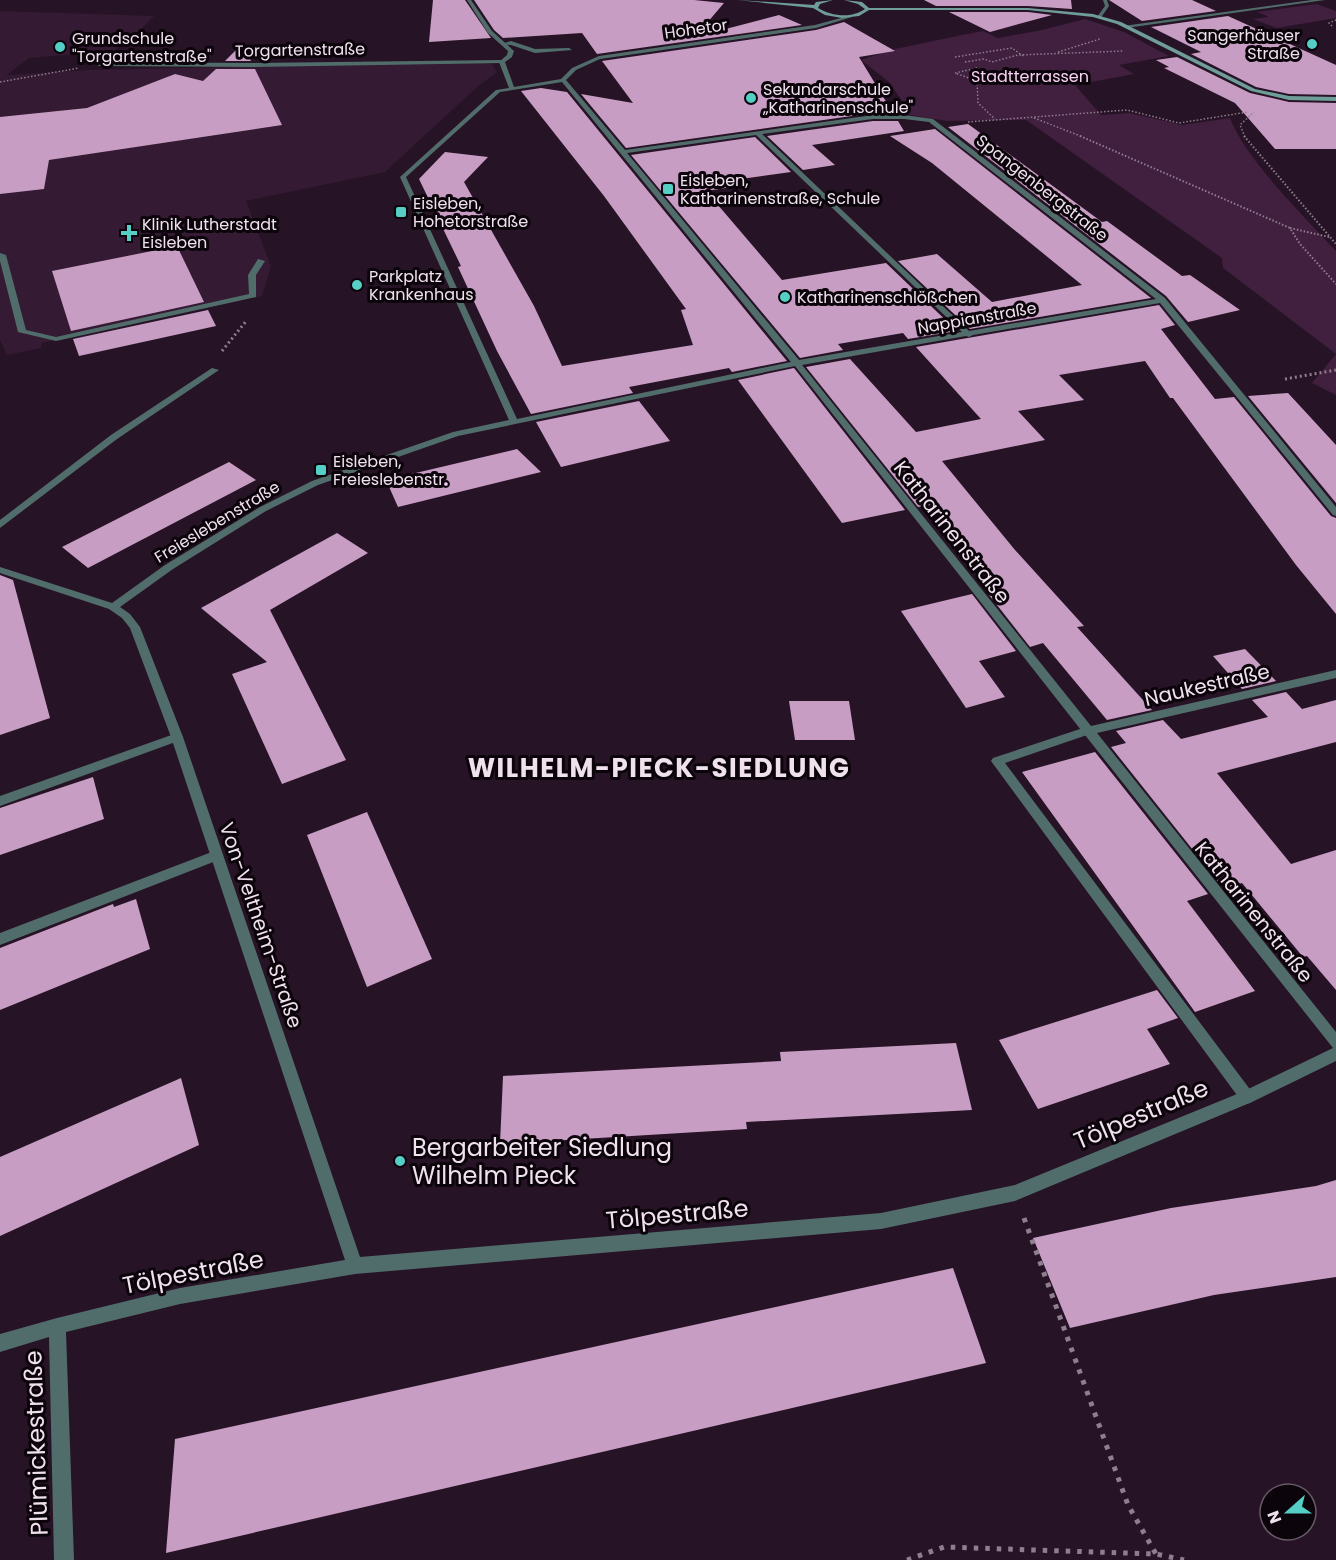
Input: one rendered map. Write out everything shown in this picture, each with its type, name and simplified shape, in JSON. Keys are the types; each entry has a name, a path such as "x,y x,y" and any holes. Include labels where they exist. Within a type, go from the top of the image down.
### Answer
{"main road":[{"path":"739,0 815,6 828,0"},
{"path":"847,0 865,5 868,9"},
{"path":"815,6 823,14 850,16 865,13 868,9 1028,9 1100,17 1126,26 1246,87 1282,97 1336,99"}],"street":[{"path":"469,0 490,32 511,51 510,56 502,62 510,87"},
{"path":"1100,17 1107,6 1105,0"},
{"path":"1277,0 1288,4"},
{"path":"1126,26 1323,0"},
{"name":"Hohetor","path":"797,28 819,20 823,14"},
{"name":"Hohetor","path":"563,80 566,74 599,58 824,24 850,16"},
{"path":"505,44 511,43 535,51 569,50"},
{"name":"Torgartenstraße","path":"99,64 502,62"},
{"path":"516,423 403,177 498,91 510,87 563,80"},
{"name":"Katharinenstraße","path":"563,80 797,363 1086,731 1336,1043"},
{"name":"Spangenbergstraße","path":"624,152 873,117 931,120 1162,300 1336,513"},
{"path":"758,134 969,335"},
{"path":"2,255 22,332 56,339 252,295 252,275 261,261"},
{"name":"Nappianstraße","path":"516,423 797,363 1162,300"},
{"path":"0,525 114,437 215,370"},
{"name":"Freieslebenstraße","path":"113,607 169,567 263,509 315,483 456,434 516,423"},
{"path":"0,570 113,607"},
{"name":"Von-Veltheim-Straße","path":"113,607 126,616 135,627 177,737 355,1266"},
{"name":"Naukestraße","path":"1246,1097 997,761 1086,731 1336,674"},
{"path":"0,801 177,737"},
{"path":"0,939 217,855"},
{"name":"Tölpestraße","path":"0,1342 180,1296 355,1266 881,1221 1015,1193 1246,1097 1336,1053"},
{"name":"Plümickestraße","path":"57,1326 64,1560"}],"path":[{"path":"1332,26 1329,23 1336,20"},
{"path":"1052,54 1101,38"},
{"path":"955,57 1012,48 1023,56"},
{"path":"1131,51 1023,56 992,62 984,59 965,62 977,68 955,73 977,81 976,98 980,108 995,120 1127,110 1179,123 1236,114"},
{"path":"0,82 99,64"},
{"path":"1282,97 1278,102 1255,110 1240,124 1240,129 1336,244"},
{"path":"1030,117 1080,136 1290,228 1330,237"},
{"path":"1290,228 1300,244 1336,284"},
{"path":"215,370 219,355 256,308 252,295"},
{"path":"1285,380 1336,370"},
{"path":"1015,1193 1128,1505 1156,1554"},
{"path":"907,1560 944,1547 1156,1554 1184,1560"}],"shaded area":[{"name":"Klinik Lutherstadt Eisleben","path":"0,11 154,16 128,42 113,51 29,58 7,75 88,70 483,62 492,64 497,72 476,88 385,172 246,201 271,266 262,296 42,343 41,348 7,355 0,340"}],"green space":[{"path":"1317,4 1336,11 1336,18 1277,28 1253,19 1269,17 1257,12"},
{"name":"Stadtterrassen","path":"1085,19 1124,32 1169,56 1119,65 1134,74 1075,85 1101,115 1130,113 1182,125 1230,118 1249,152 1262,169 1336,251 1336,354 1223,268 1222,258 1026,120 947,121 898,113 906,107 889,82 861,60 895,49 983,31 998,38"},
{"path":"1336,354 1336,395 1312,383"}],"building":[{"path":"433,0 465,0 491,38 429,42"},
{"path":"474,0 694,0 724,3 695,37 779,15 802,25 597,54 582,33 503,38 494,30"},
{"path":"924,0 1071,0 1072,9 1028,6 936,6"},
{"path":"1109,0 1192,0 1216,11 1142,21"},
{"path":"949,12 1028,12 1052,15 990,32"},
{"path":"1228,16 1336,65 1336,95 1289,94 1256,87 1191,54 1201,52 1151,27"},
{"path":"844,22 895,51 859,57 893,113 873,113 626,148 581,94 633,103 602,61 816,30"},
{"path":"243,43 251,61 225,61"},
{"path":"1177,57 1250,93 1289,102 1336,103 1336,149 1275,149 1235,103 1164,68 1169,67 1156,60"},
{"path":"216,69 255,69 282,125 49,160 44,189 0,194 0,117 87,108 175,74 203,81"},
{"path":"541,88 567,92 787,361 732,372 729,368 629,387 633,393 531,414 497,351 458,267 461,266 419,179 445,152 488,157 464,182 534,306 562,366 693,345 681,310 686,309 604,196 521,91"},
{"path":"873,121 898,121 904,131 812,145 835,165 803,170 767,136"},
{"path":"968,124 1102,222 1107,221 1182,276 1190,275 1240,310 1188,322 1166,296 948,127"},
{"path":"935,129 1151,298 970,329 898,261 937,254 992,302 1082,285 932,163 890,136"},
{"path":"755,137 791,172 727,181 732,187 706,191 782,280 886,263 957,331 908,339 903,333 838,344 843,350 800,358 631,155"},
{"path":"177,246 204,302 71,331 52,271"},
{"path":"1159,305 1175,325 1161,329 1215,399 1234,397 1331,516 1336,518 1336,614 1296,565 1173,398 1170,398 1145,361 1059,375 1084,400 1018,411 1045,440 942,461 1015,550 1084,626 1077,627 1152,710 1107,720 1043,643 1030,647 986,591 999,588 930,505 918,507 806,367 850,359 916,432 981,419 916,347"},
{"path":"208,310 216,326 79,356 73,339"},
{"path":"794,368 905,510 842,523 738,380"},
{"path":"1288,393 1336,445 1336,503 1248,396"},
{"path":"639,401 670,441 561,467 536,422"},
{"path":"517,449 541,472 398,507 386,480"},
{"path":"229,462 256,480 88,568 62,547"},
{"path":"337,533 368,553 270,610 346,760 282,784 232,674 267,662 201,608"},
{"path":"0,575 13,580 50,718 0,735"},
{"path":"972,594 1016,651 979,661 1005,697 966,708 901,611"},
{"path":"1245,649 1276,681 1242,689 1213,656"},
{"path":"1286,692 1302,709 1336,700 1336,742 1217,773 1291,864 1336,850 1336,990 1307,956 1303,957 1242,883 1224,889 1111,747 1126,743 1116,731 1163,720 1181,739 1268,717 1252,700"},
{"path":"789,701 849,701 855,740 795,740"},
{"path":"1095,752 1208,894 1187,901 1255,991 1195,1012 1022,772"},
{"path":"93,777 104,819 0,855 0,808"},
{"path":"367,812 432,959 367,987 307,835"},
{"path":"136,899 150,949 0,1010 0,948 113,904 114,907"},
{"path":"1157,990 1178,1018 1147,1029 1170,1064 1038,1109 999,1040"},
{"path":"956,1043 972,1110 746,1122 747,1129 500,1144 503,1076 781,1061 780,1052"},
{"path":"181,1078 199,1145 0,1236 0,1157"},
{"path":"1336,1180 1336,1277 1214,1295 1070,1328 1033,1238 1171,1208 1316,1186"},
{"path":"953,1268 986,1363 166,1553 175,1439"}],"place":[{"name":"Sangerhäuser Straße","path":"1312,44"},
{"name":"Grundschule \"Torgartenstraße\"","path":"60,47"},
{"name":"Sekundarschule „Katharinenschule\"","path":"751,98"},
{"name":"Eisleben, Katharinenstraße, Schule","path":"668,189"},
{"name":"Eisleben, Hohetorstraße","path":"401,212"},
{"name":"Klinik Lutherstadt Eisleben","path":"129,233"},
{"name":"Parkplatz Krankenhaus","path":"357,285"},
{"name":"Katharinenschlößchen","path":"785,297"},
{"name":"Eisleben, Freieslebenstr.","path":"321,470"},
{"name":"Bergarbeiter Siedlung Wilhelm Pieck","path":"400,1161"}],"district":[{"name":"WILHELM-PIECK-SIEDLUNG","path":"659,768"}]}
